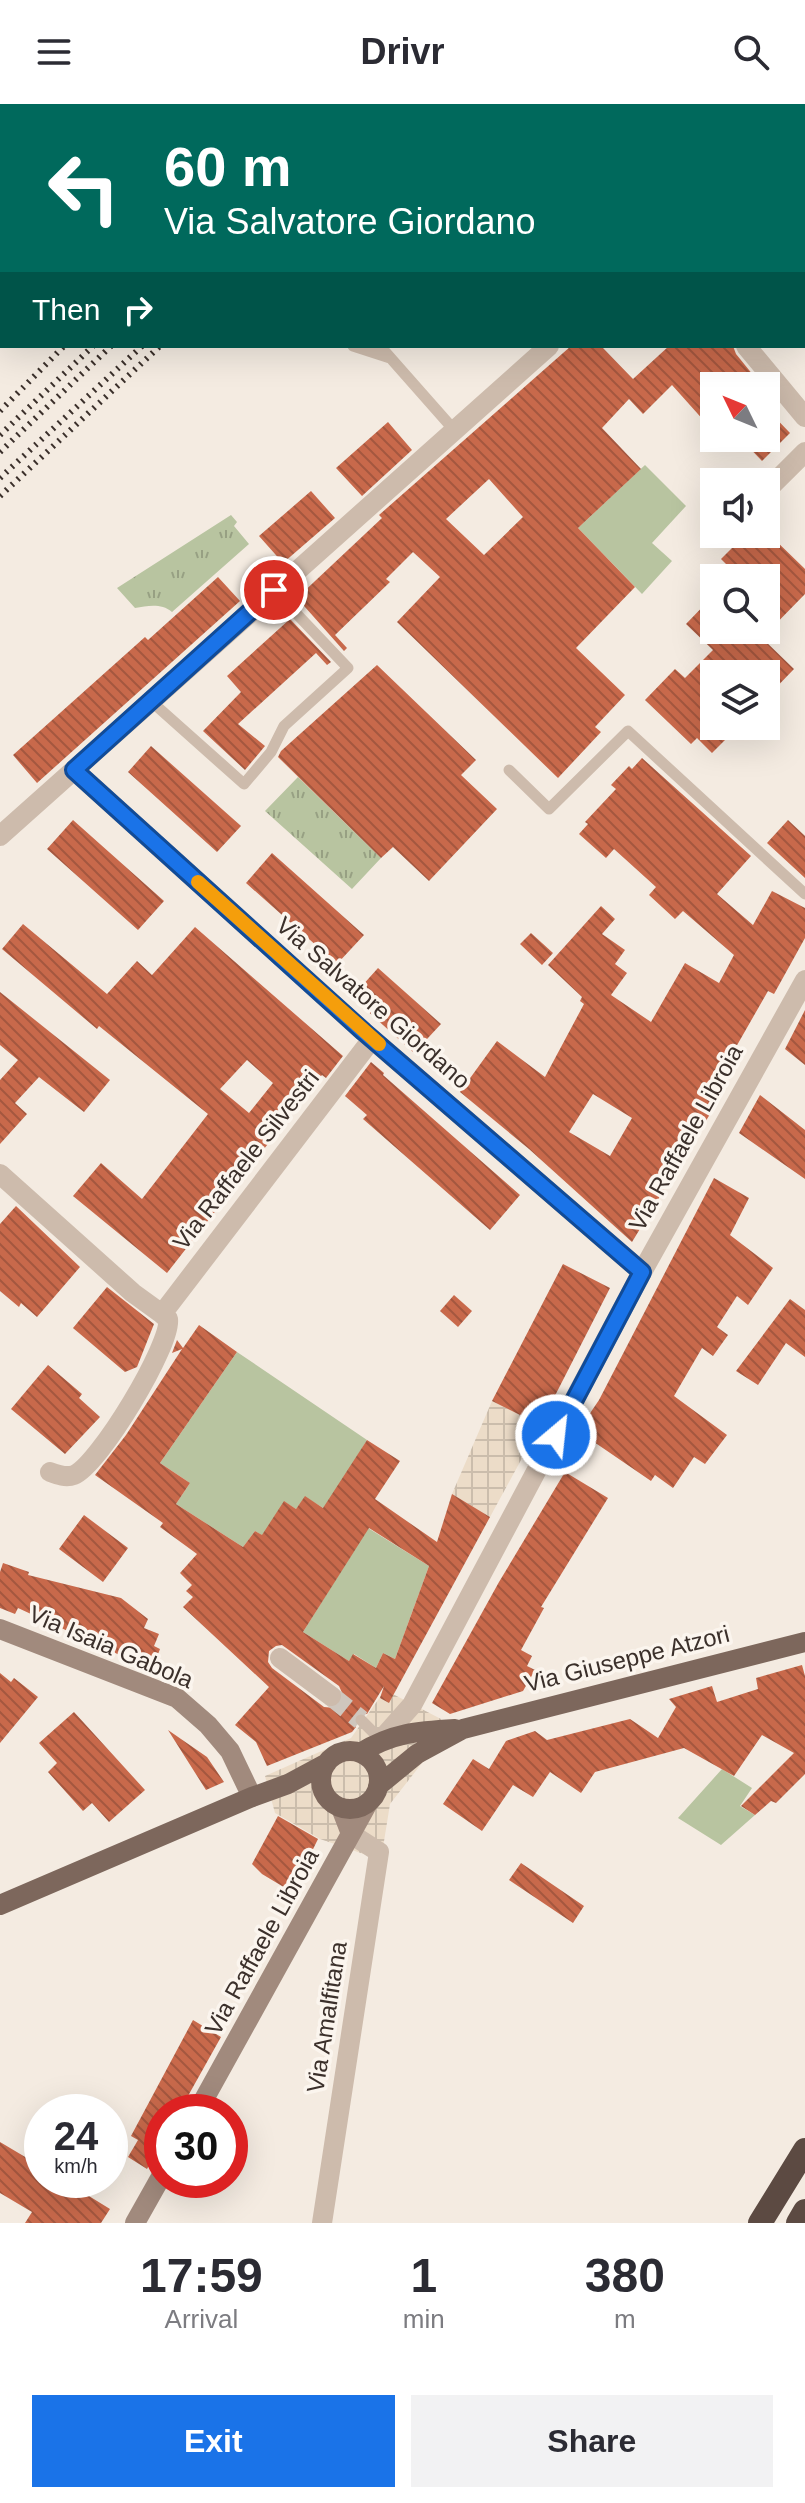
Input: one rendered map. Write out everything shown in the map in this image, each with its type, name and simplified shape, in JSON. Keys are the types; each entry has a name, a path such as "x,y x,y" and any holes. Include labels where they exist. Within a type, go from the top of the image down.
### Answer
{"highway":[{"path":"760,2223 805,2150"},
{"path":"798,2223 805,2211"}],"main road":[{"name":"Via Giuseppe Atzori","path":"0,1905 288,1784 342,1753 360,1753 381,1740 415,1732 463,1729 805,1642"},
{"name":"Via Giuseppe Atzori","path":"337,1806 360,1807 417,1754 463,1729"},
{"path":"360,1753 373,1762 377,1770 373,1794"},
{"path":"327,1763 321,1780 326,1797 337,1806"},
{"path":"288,1784 337,1806"}],"street":[{"path":"0,836 547,348"},
{"path":"748,348 805,417"},
{"path":"780,477 805,452"},
{"name":"Via Salvatore Giordano","path":"74,770 372,1039 642,1272"},
{"name":"Via Raffaele Libroia","path":"381,1740 412,1705 642,1272 805,980"},
{"name":"Via Raffaele Silvestri","path":"162,1314 372,1039"},
{"path":"0,1174 133,1293 168,1319 169,1329 150,1372 89,1464 74,1475 62,1476 50,1472"},
{"name":"Via Isaia Gabola","path":"0,1629 177,1698 208,1725 230,1751 252,1797"},
{"path":"280,1658 331,1696"},
{"path":"412,1705 417,1754"},
{"name":"Via Raffaele Libroia","path":"203,2094 218,2076 373,1794"},
{"name":"Via Raffaele Libroia","path":"337,1806 351,1834"},
{"name":"Via Amalfitana","path":"322,2223 379,1852 351,1834"},
{"path":"135,2223 149,2198"}],"lane":[{"path":"359,348 390,358"},
{"path":"382,348 455,431"},
{"path":"152,702 244,784 271,752 284,726 348,668 274,590"},
{"path":"509,770 549,809 628,731 805,894"},
{"path":"361,1720 381,1740"}],"green space":[{"path":"645,465 686,506 652,543 672,561 642,594 578,528"},
{"path":"231,515 237,522 234,526 249,544 172,612 159,606 135,608 117,588"},
{"path":"298,777 381,858 352,889 265,811"},
{"path":"237,1352 367,1440 325,1509 305,1497 296,1509 285,1502 285,1550 255,1531 243,1547 176,1504 190,1483 160,1463"},
{"path":"368,1528 429,1566 395,1659 383,1653 376,1668 354,1654 349,1661 303,1632"},
{"path":"722,1769 752,1788 740,1806 755,1815 721,1845 678,1818"}],"shaded area":[{"path":"492,1401 540,1425 490,1517 452,1494"},
{"path":"385,1690 441,1719 432,1754 390,1804 381,1860 320,1839 275,1813 265,1776 351,1738"}],"building":[{"path":"569,348 603,348 633,379 667,348 734,348 751,372 700,372 700,416 672,385 643,414 629,399 602,428 641,469 578,528 635,587 576,648 625,695 595,727 601,732 558,778 397,622 440,577 413,552 386,579 390,582 335,635 347,648 344,651 297,598 382,518 379,515","holes":["489,479 523,517 484,555 446,519"]},
{"path":"388,422 412,450 362,496 336,468"},
{"path":"780,423 790,433 780,443"},
{"path":"753,452 771,452 762,461"},
{"path":"311,491 335,518 283,563 259,536"},
{"path":"780,545 805,569 805,594 780,620 780,564 726,564 721,559 732,548 780,548"},
{"path":"218,577 240,601 37,783 13,755 145,637 148,640"},
{"path":"700,610 700,637 686,624"},
{"path":"290,619 331,662 327,665 316,653 238,724 265,746 245,770 203,731 241,692 227,676"},
{"path":"707,644 768,644 794,669 780,684 780,660 703,660 713,650"},
{"path":"700,663 700,740 725,740 712,753 697,738 691,744 645,700 675,669 685,678"},
{"path":"377,665 476,760 461,775 497,809 429,881 393,847 381,858 278,757"},
{"path":"151,746 241,826 217,852 128,772"},
{"path":"642,758 751,856 717,894 753,925 772,891 805,908 805,938 774,994 768,991 708,1096 718,1101 632,1242 460,1092 497,1041 545,1077 584,1004 580,1001 582,997 548,965 601,906 615,919 602,934 625,950 615,964 627,973 611,995 651,1022 685,963 719,983 734,955 683,911 675,919 649,895 656,887 614,849 606,858 579,834 588,824 585,822 616,789 611,785 629,766 632,769","holes":["593,1094 632,1118 610,1156 569,1132"]},
{"path":"73,820 164,901 138,930 47,849"},
{"path":"788,820 805,836 805,878 767,843"},
{"path":"272,853 364,935 337,964 246,883"},
{"path":"23,924 107,994 137,961 152,975 195,927 343,1056 326,1078 322,1075 279,1124 282,1126 167,1273 73,1196 101,1163 142,1199 208,1114 99,1026 97,1029 2,949","holes":["247,1060 273,1083 249,1113 220,1089"]},
{"path":"531,933 553,953 542,965 520,944"},
{"path":"378,968 441,1024 414,1053 352,997"},
{"path":"0,992 110,1080 84,1112 39,1077 15,1103 27,1114 0,1144 0,1080 18,1060 0,1045"},
{"path":"805,1010 805,1065 785,1049"},
{"path":"371,1062 520,1195 490,1230 363,1119 367,1115 345,1096"},
{"path":"760,1095 805,1130 805,1179 739,1133"},
{"path":"714,1178 749,1198 730,1235 773,1268 748,1305 737,1296 717,1327 728,1335 713,1356 702,1348 674,1396 727,1435 705,1464 694,1457 673,1488 655,1475 651,1481 578,1431 599,1400"},
{"path":"16,1206 80,1267 37,1317 0,1291 0,1224"},
{"path":"563,1264 610,1288 540,1425 492,1401"},
{"path":"107,1287 154,1324 137,1367 125,1372 73,1328"},
{"path":"454,1295 472,1311 458,1327 440,1311"},
{"path":"790,1299 805,1310 805,1357 786,1343 758,1385 736,1371"},
{"path":"199,1325 237,1352 160,1463 190,1483 176,1504 243,1547 255,1531 262,1535 284,1501 296,1509 305,1496 323,1508 367,1440 400,1461 375,1499 437,1542 452,1494 490,1517 389,1703 380,1698 384,1686 367,1714 360,1712 355,1715 353,1721 356,1727 352,1732 267,1766 256,1742 235,1725 269,1687 183,1607 193,1597 186,1591 192,1585 180,1573 197,1554 160,1527 163,1523 95,1475 126,1435 182,1349 172,1353 177,1340 183,1348","holes":["369,1528 429,1566 395,1659 383,1653 376,1668 353,1654 349,1661 303,1632","282,1645 339,1686 344,1697 341,1704 335,1708 324,1707 272,1668 268,1662 269,1651"]},
{"path":"48,1365 82,1394 79,1398 100,1417 65,1454 11,1409"},
{"path":"565,1472 608,1498 541,1607 544,1608 521,1650 532,1656 527,1666 535,1670 523,1691 450,1714 432,1703"},
{"path":"84,1515 128,1548 103,1582 59,1549"},
{"path":"3,1563 29,1572 28,1575 121,1598 148,1619 144,1628 159,1634 154,1646 160,1649 152,1670 18,1608 15,1614 0,1608"},
{"path":"802,1665 805,1676 805,1774 776,1803 771,1801 755,1815 741,1806 794,1753 762,1735 734,1776 684,1748 595,1772 581,1793 550,1772 533,1797 513,1785 482,1831 443,1804 473,1759 489,1769 506,1741 535,1731 547,1740 630,1719 658,1738 676,1707 669,1699 712,1686 717,1702 758,1689 756,1678"},
{"path":"0,1673 11,1682 14,1678 38,1697 0,1743"},
{"path":"74,1712 145,1790 109,1822 92,1803 83,1811 48,1772 57,1763 39,1743"},
{"path":"168,1730 207,1757 224,1782 206,1790"},
{"path":"278,1816 318,1839 292,1892 262,1874 252,1864"},
{"path":"521,1863 584,1906 573,1923 509,1880"},
{"path":"193,2020 221,2037 189,2094 153,2094"},
{"path":"144,2112 144,2167 128,2157 138,2140 131,2136"},
{"path":"0,2142 24,2156 24,2198 92,2198 110,2209 101,2223 25,2223 32,2212 0,2193"}],"tunnel":[{"path":"331,1696 361,1720"}],"railway":[{"path":"0,411 62,348"},
{"path":"0,435 91,348"},
{"path":"0,452 109,348"},
{"path":"0,478 140,348"},
{"path":"0,496 158,348"}],"slow traffic":[{"path":"198,882 379,1044"}],"route":[{"path":"274,590 74,770 364,1032 642,1272 556,1435"}]}
